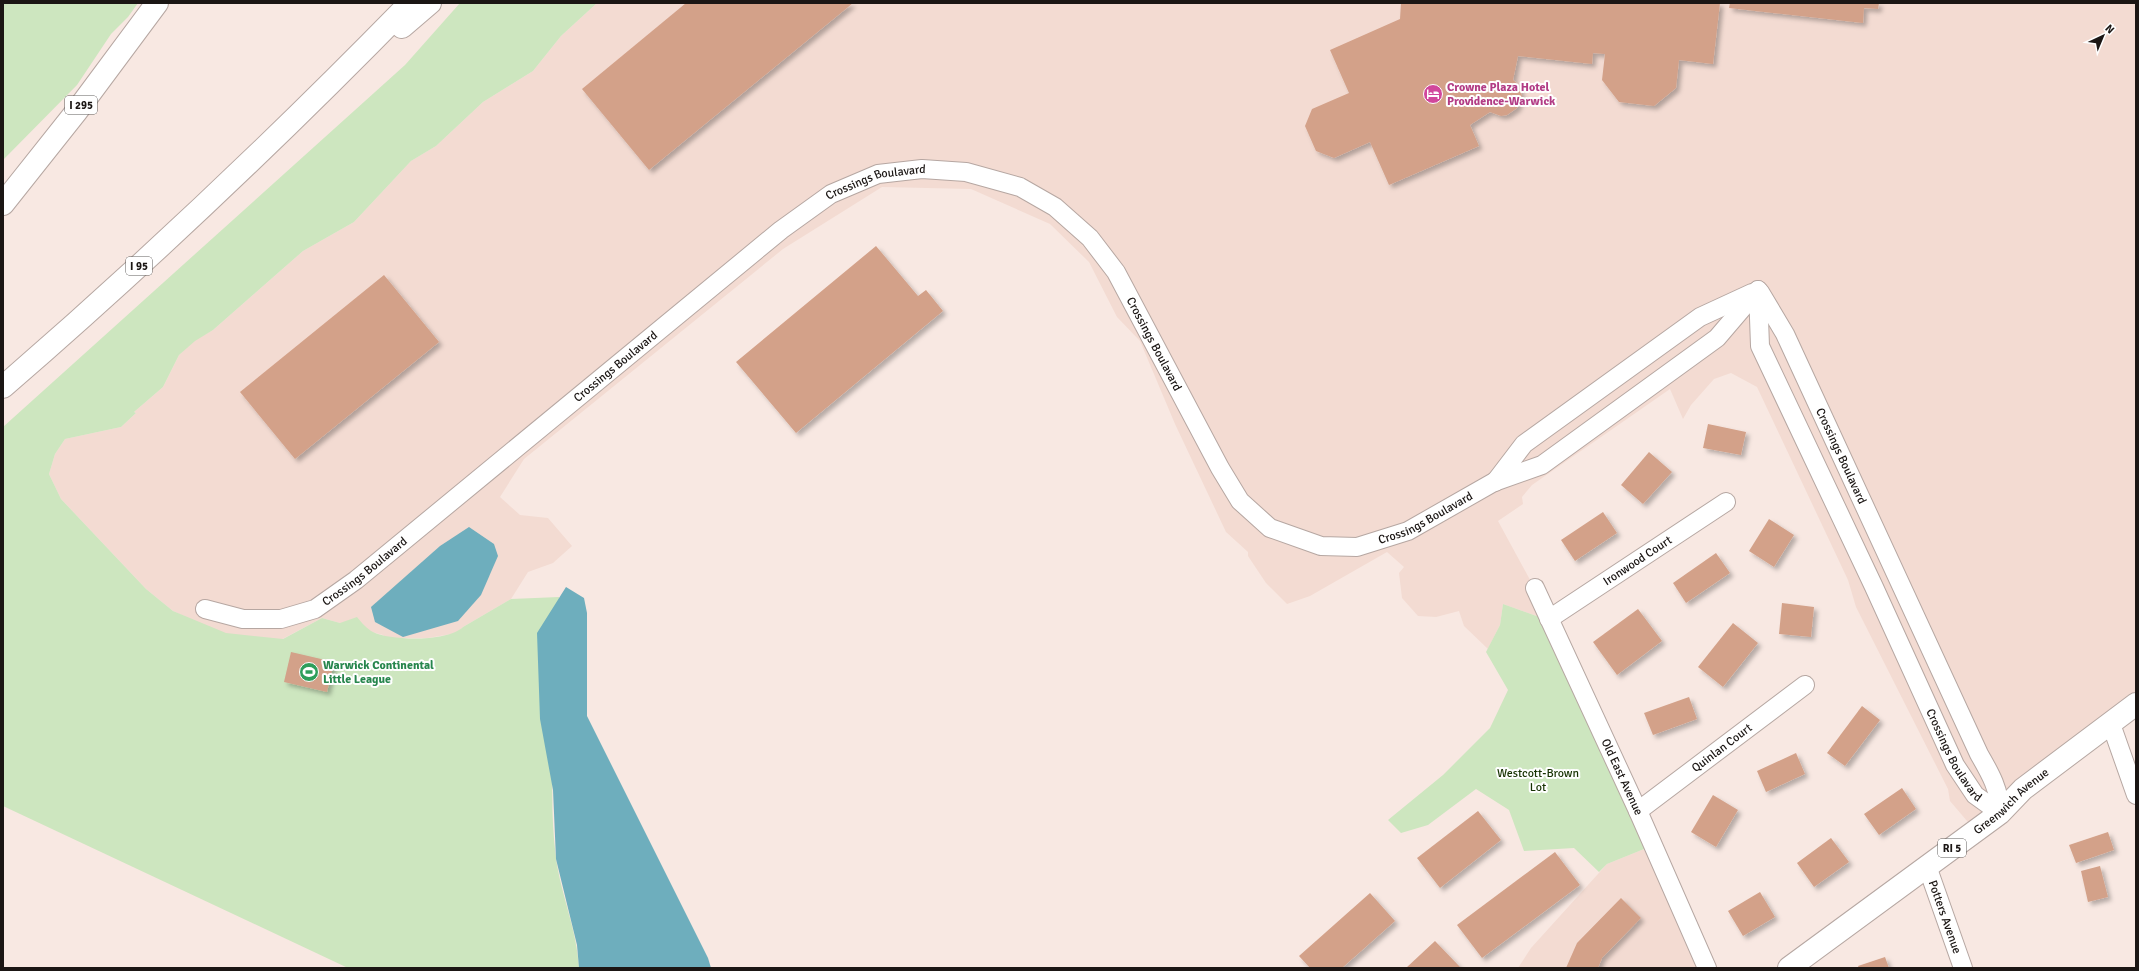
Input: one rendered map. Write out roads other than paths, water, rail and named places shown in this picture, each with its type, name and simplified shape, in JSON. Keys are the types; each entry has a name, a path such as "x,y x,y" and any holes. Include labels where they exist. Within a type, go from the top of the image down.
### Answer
{"main road":[{"name":"I 295","path":"3,204 76,112 157,3"},
{"name":"I 95","path":"3,387 78,321 272,141 410,3"},
{"path":"272,141 430,3"},
{"name":"Greenwich Avenue","path":"1789,968 2000,813 2023,789 2136,704"}],"street":[{"name":"Crossings Boulavard","path":"205,609 243,619 281,618 315,609 356,580 781,230 831,194 878,174 922,169 966,172 1020,187 1055,207 1090,238 1116,272 1220,468 1240,501 1270,528 1321,546 1357,547 1408,531 1494,482 1542,465 1717,338 1758,290"},
{"name":"Crossings Boulavard","path":"1494,482 1524,444 1700,317 1758,290"},
{"name":"Crossings Boulavard","path":"1758,290 1785,334 1948,690 1994,782 1999,793 2000,813"},
{"name":"Crossings Boulavard","path":"1758,290 1760,346 1955,765 1975,794 2000,813"},
{"name":"Ironwood Court","path":"1549,619 1726,502"},
{"name":"Old East Avenue","path":"1534,588 1638,811 1706,968"},
{"name":"Quinlan Court","path":"1638,811 1805,685"},
{"path":"2111,724 2136,795"},
{"name":"Potters Avenue","path":"1927,866 1963,968"}],"water":[{"path":"469,527 494,544 498,556 481,595 458,621 403,637 375,622 371,607 440,546"},
{"path":"566,587 584,598 587,613 587,716 708,958 711,968 579,968 577,945 556,859 553,790 540,719 537,633"}],"place":[{"name":"Crowne Plaza Hotel Providence-Warwick","path":"1433,94"},
{"name":"Warwick Continental Little League","path":"309,672"}],"park label":[{"name":"Westcott-Brown Lot","path":"1538,780"}]}
